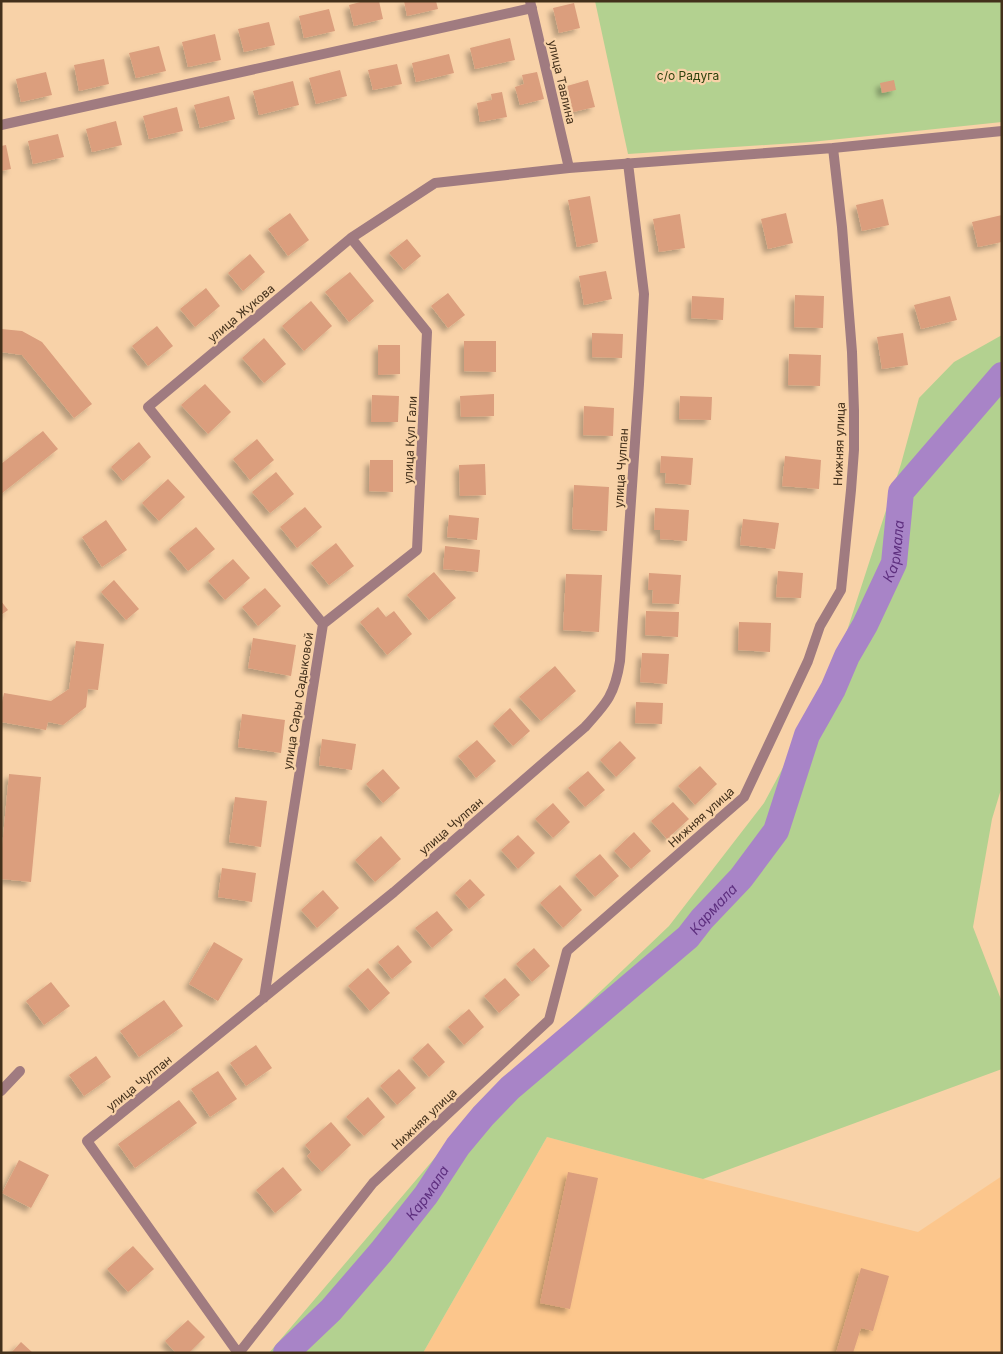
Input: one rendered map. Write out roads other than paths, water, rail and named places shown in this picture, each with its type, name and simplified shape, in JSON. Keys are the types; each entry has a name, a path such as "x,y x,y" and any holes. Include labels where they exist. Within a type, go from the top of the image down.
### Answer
{"street":[{"path":"1,125 531,5"},
{"name":"улица Тавлина","path":"531,5 569,168"},
{"name":"улица Жукова","path":"148,407 351,238 434,183 569,168 833,148 1002,131"},
{"name":"Нижняя улица","path":"238,1353 373,1183 549,1020 567,950 744,796 808,661 820,626 841,590 854,450 854,411 852,352 842,228 833,148"},
{"name":"улица Чулпан","path":"238,1353 87,1141 394,892 585,727 602,709 614,690 620,661 644,294 628,163"},
{"name":"улица Кул Гали","path":"323,624 417,550 427,332 351,238"},
{"name":"улица Сары Садыковой","path":"148,407 323,624 264,998"},
{"path":"1,1091 20,1071"}],"waterway":[{"name":"Кармала","path":"286,1353 331,1310 381,1252 426,1195 458,1146 483,1116 510,1088 688,937 702,919 741,878 776,831 807,735 833,689 847,656 865,625 894,563 901,492 1002,375"}],"park label":[{"name":"с/о Радуга","path":"688,75"}]}
